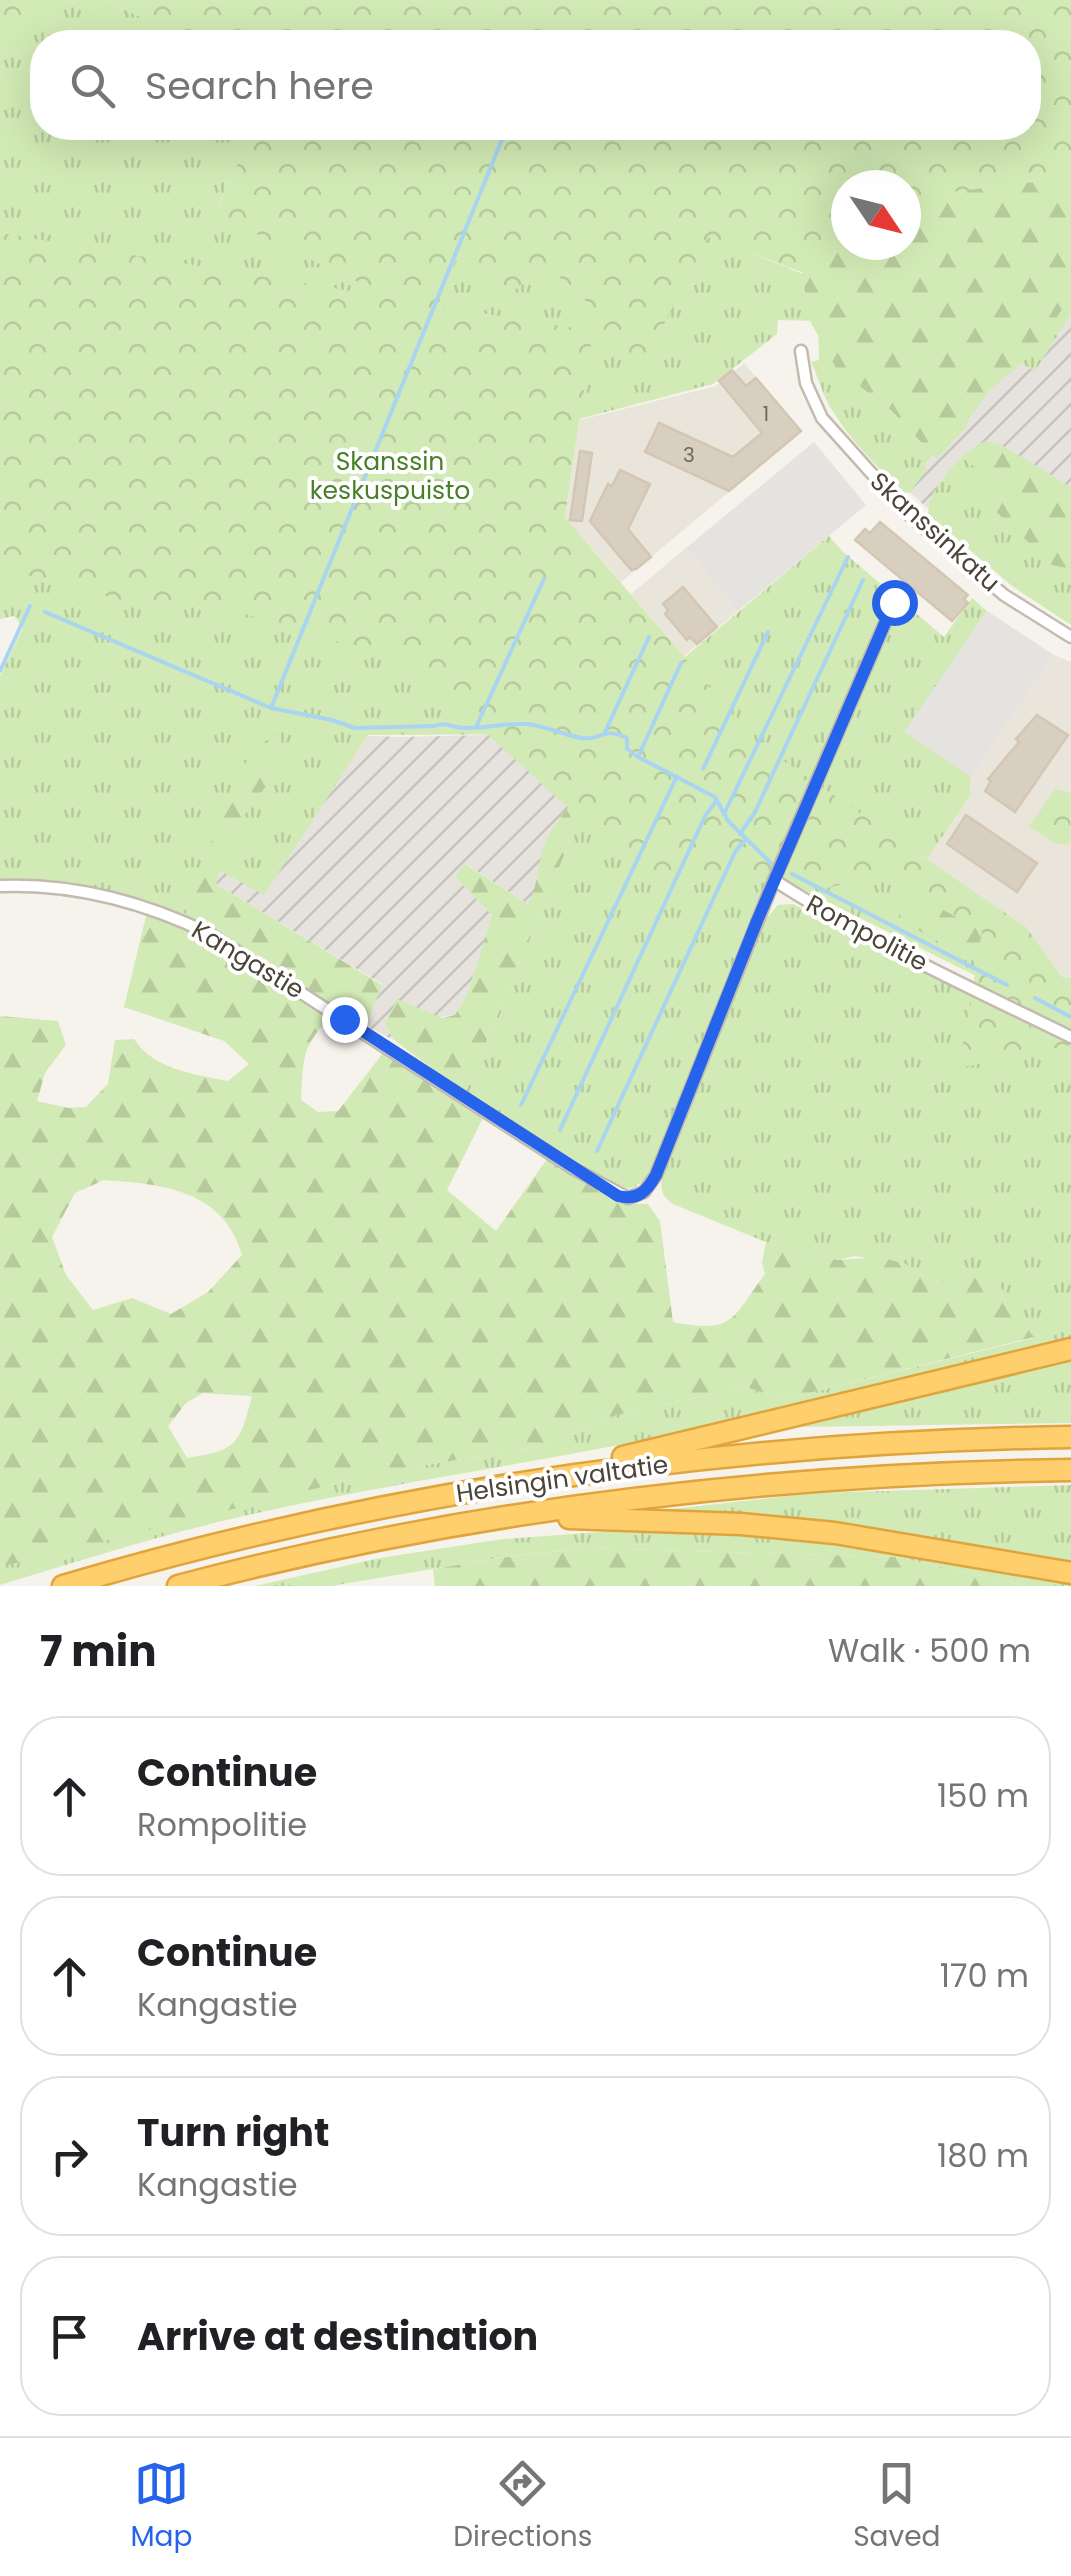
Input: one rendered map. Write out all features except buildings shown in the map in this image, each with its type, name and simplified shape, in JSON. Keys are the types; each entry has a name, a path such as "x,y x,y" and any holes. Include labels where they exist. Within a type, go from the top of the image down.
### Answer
{"highway":[{"path":"544,1478 723,1431 794,1418 1071,1350"},
{"name":"Helsingin valtatie","path":"63,1586 178,1552 342,1513 544,1478 805,1449 973,1438 1071,1437"},
{"name":"Helsingin valtatie","path":"178,1586 379,1540 625,1500 812,1482 1071,1470"},
{"path":"522,1516 741,1524 835,1532 1071,1573"}],"street":[{"name":"Skanssinkatu","path":"800,351 806,383 822,418 908,514 1004,595 1071,637"},
{"path":"774,880 894,602"},
{"name":"Kangastie","path":"0,886 66,886 148,909 210,934 574,1169 628,1198 644,1192 656,1175 774,880"},
{"name":"Rompolitie","path":"774,880 827,913 1071,1037"}],"shaded area":[{"path":"1071,314 1071,498 983,443 927,508 904,487 1017,359 1035,370"},
{"path":"744,363 802,431 621,582 565,517 580,420 716,386"},
{"path":"814,442 866,505 738,611 686,548"},
{"path":"686,548 738,611 684,656 631,594"},
{"path":"987,611 1054,655 971,777 904,732"},
{"path":"1054,655 1071,662 1071,978 1062,977 1026,927 927,859 970,796 971,777"},
{"path":"281,732 398,737 531,734 593,786 544,846 534,894 528,904 466,864 455,877 492,915 467,995 455,1015 385,1024 394,1040 366,1026 382,984 216,884 233,830"}],"green space":[{"path":"0,0 47,0 0,62"},
{"path":"22,0 104,0 168,30 30,30 30,140 248,140 215,213 433,315 456,259 514,290 548,267 589,304 643,363 708,236 803,274 831,255 831,260 921,260 921,239 1071,178 1071,314 1035,371 1016,360 924,465 927,470 910,492 905,493 874,463 830,407 811,362 819,360 818,321 778,320 777,334 713,384 579,419 564,518 685,657 829,536 944,637 972,598 987,611 905,731 971,777 970,796 927,859 917,852 1012,994 796,886 790,879 771,878 651,1169 631,1188 604,1183 465,1093 593,786 531,734 368,735 264,895 204,862 185,916 72,884 0,882 0,676 23,628 14,616 0,619 0,30"},
{"name":"Skanssin keskuspuisto","path":"104,0 1071,0 1071,178 921,195 921,170 831,170 831,240 802,272 708,237 644,364 591,343 565,517 756,742 1026,927 1062,977 1071,978 1071,1045 959,1068 982,931 879,875 823,889 643,870 621,856 430,682 393,658 187,598 178,615 0,568 0,233 392,298 215,214 249,140 1041,140 1041,30 168,30","holes":["456,260 514,290 548,267 589,304 579,329 438,306"]},
{"path":"1071,78 1071,296 1032,354 990,390 966,427 937,459 891,410 836,368 809,319 802,272 709,237 644,364 576,336 589,304 548,267 514,290 457,260 433,315 215,214 249,140 1041,140 1041,113"},
{"path":"983,441 1000,444 1071,487 1071,569 1052,565 985,501 980,471 961,457"},
{"path":"961,457 1071,498 1071,625 1012,586 928,514 934,491"},
{"path":"281,732 275,774 233,830 216,884 382,985 366,1026 185,916 204,859 252,749"},
{"path":"593,786 465,1093 394,1040 385,1024 397,999 442,1018 455,1015 467,995 492,915 455,877 465,864 528,904 551,831 570,805"},
{"path":"1055,789 1071,793 1070,845 1055,843 1029,827"},
{"path":"913,857 1013,927 997,974 898,919"},
{"path":"793,904 1071,1045 1071,1339 716,1426 248,1515 0,1585 0,1567 221,1509 396,1470 542,1446 609,1417 745,1387 785,1399 1033,1338 1013,1311 1005,1292 965,1270 952,1286 927,1278 905,1264 854,1256 838,1260 766,1242 673,1204 665,1196 661,1184 663,1168 765,920 778,905"},
{"path":"147,912 214,941 331,1017 314,1037 304,1063 301,1100 318,1112 338,1111 383,1053 483,1118 447,1190 496,1231 547,1159 623,1203 648,1204 660,1221 673,1322 708,1326 729,1320 765,1274 762,1262 766,1242 838,1260 880,1257 951,1286 965,1270 977,1271 1006,1292 1013,1311 1034,1337 785,1399 745,1387 609,1417 542,1446 396,1470 0,1567 0,1016 58,1021 66,1045 45,1073 37,1101 69,1108 86,1107 108,1084 115,1040 134,1039 164,1064 228,1081 249,1064 224,1041 124,1007","holes":["104,1180 168,1188 206,1204 221,1216 242,1255 208,1292 171,1314 132,1298 93,1310 66,1275 52,1237 75,1193","203,1393 252,1396 244,1425 234,1442 217,1452 187,1458 168,1426 186,1403"]},
{"path":"1071,1359 1071,1423 800,1427"},
{"path":"1071,1485 1071,1565 659,1515 672,1509 816,1493"},
{"path":"600,1532 722,1532 826,1541 1071,1586 1028,1586 896,1557 587,1548 504,1557 331,1586 255,1586 380,1558 503,1539"},
{"path":"587,1548 896,1557 1028,1586 435,1586 433,1569"}],"waterway":[{"path":"271,708 502,140"},
{"path":"724,814 848,557"},
{"path":"477,725 544,579"},
{"path":"740,834 755,812 863,580"},
{"path":"0,671 30,606"},
{"path":"45,612 271,708 355,728 527,724 582,738 619,735 627,738 627,749 638,757 715,797 728,821 773,865"},
{"path":"703,769 768,632"},
{"path":"605,732 649,637"},
{"path":"638,757 681,663"},
{"path":"521,1105 677,776"},
{"path":"560,1130 705,816 716,801"},
{"path":"597,1151 735,852 745,840"},
{"path":"792,874 1007,985"},
{"path":"1035,998 1071,1017"}],"route":[{"path":"344,1019 618,1196 637,1197 644,1192 656,1175 757,921 894,602"}]}
